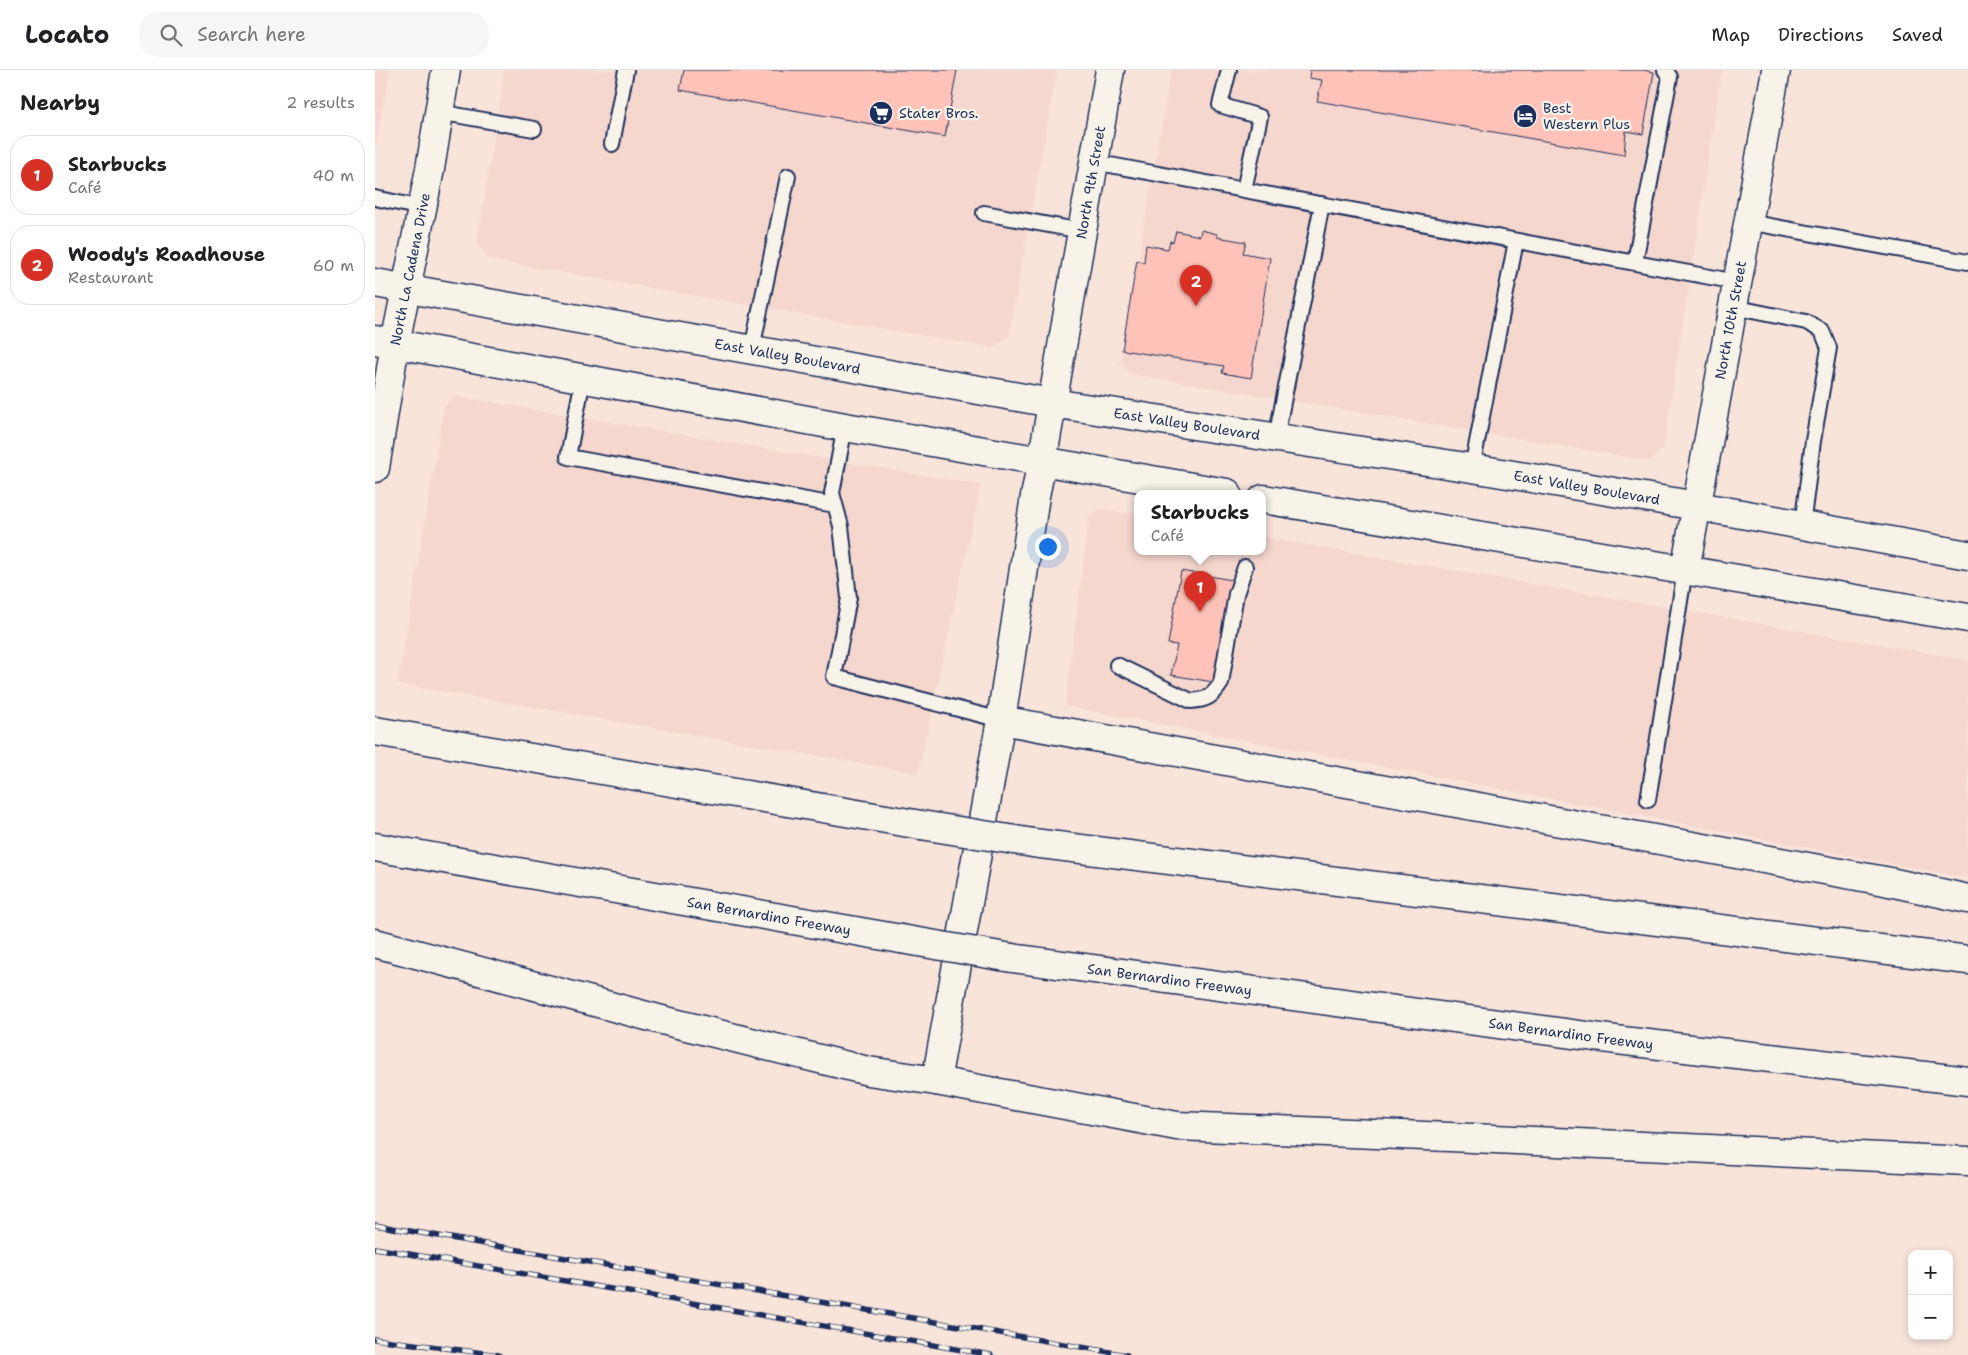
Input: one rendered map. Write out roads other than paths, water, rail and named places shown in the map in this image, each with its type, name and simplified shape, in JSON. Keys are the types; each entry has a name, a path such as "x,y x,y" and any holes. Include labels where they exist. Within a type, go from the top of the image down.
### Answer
{"main road":[{"name":"North La Cadena Drive","path":"375,468 385,342 407,289 446,70"},
{"name":"North 9th Street","path":"936,1081 1001,720 1035,496 1110,70"},
{"name":"North 10th Street","path":"1685,570 1775,70"},
{"name":"East Valley Boulevard","path":"375,283 1052,403 1472,468 1968,555"},
{"path":"385,342 845,427 1209,490"},
{"path":"1266,500 1968,618"},
{"path":"1001,720 1885,881 1968,899"},
{"path":"380,732 1033,843 1968,960"},
{"name":"San Bernardino Freeway","path":"375,847 1012,958 1624,1041 1968,1081"},
{"path":"375,943 658,1019 858,1069 936,1081 1177,1126 1460,1137 1968,1161"}],"lane":[{"path":"612,144 627,70"},
{"path":"1229,70 1220,105 1260,117 1244,190"},
{"path":"1635,262 1670,77 1665,70"},
{"path":"439,112 534,129"},
{"path":"1094,162 1635,262 1735,294 1806,322 1822,331 1829,348 1813,441 1803,526"},
{"path":"752,349 788,176"},
{"path":"375,198 422,208"},
{"path":"1276,438 1322,204"},
{"path":"984,213 1082,231"},
{"path":"1748,222 1968,262"},
{"path":"1472,468 1516,240"},
{"path":"583,378 568,458 835,505"},
{"path":"845,427 832,493 841,526 849,598 835,677 1001,720"},
{"path":"1117,666 1191,701 1201,700 1213,695 1221,683 1236,594 1245,567"},
{"path":"1647,800 1685,570"}],"railway":[{"path":"375,1225 1127,1355"},
{"path":"375,1248 991,1355"},
{"path":"375,1339 499,1355"}],"place":[{"name":"Stater Bros.","path":"881,113"},
{"name":"Best Western Plus","path":"1525,116"},
{"name":"Woody's Roadhouse","path":"1196,306"},
{"name":"Starbucks","path":"1200,612"}]}
